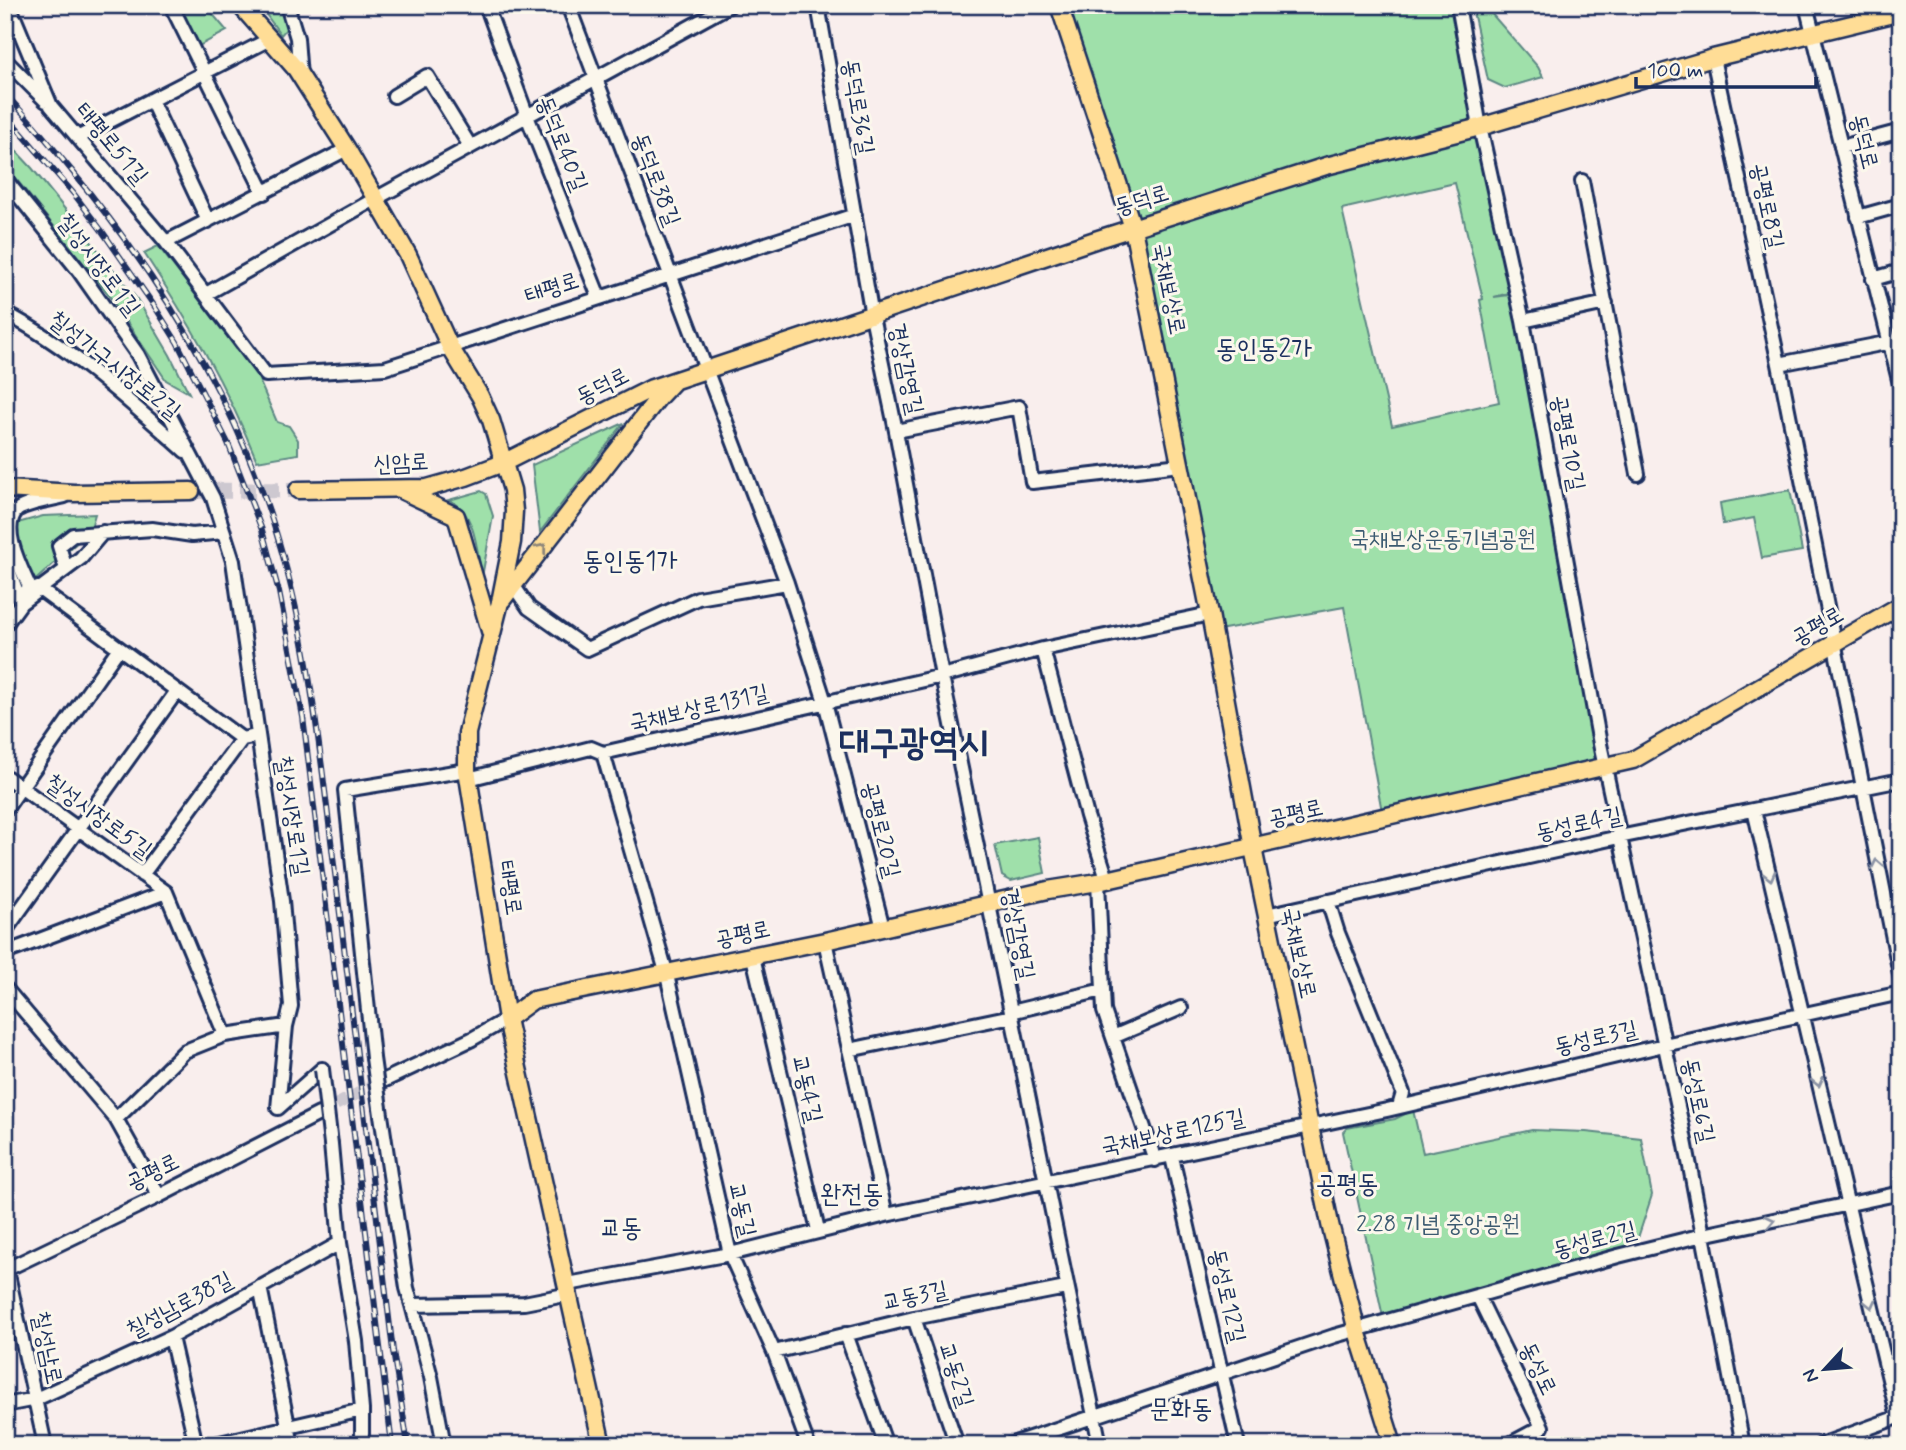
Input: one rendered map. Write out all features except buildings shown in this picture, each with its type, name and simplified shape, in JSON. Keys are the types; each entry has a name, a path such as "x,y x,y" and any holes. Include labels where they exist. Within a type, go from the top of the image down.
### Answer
{"main road":[{"name":"태평로","path":"240,5 300,77 347,149 408,255 450,347 480,396 491,421 512,491 512,542 467,733 467,774 507,1019 602,1445"},
{"name":"국채보상로","path":"1059,5 1133,228 1210,614 1266,915 1330,1224 1357,1331 1393,1445"},
{"name":"동덕로","path":"503,463 652,387 1133,228 1326,166 1480,127 1713,58 1901,12"},
{"path":"500,601 658,398 676,379"},
{"name":"신암로","path":"298,490 427,488 466,478 503,463"},
{"path":"5,489 74,493 191,491"},
{"path":"398,489 456,516 492,636"},
{"name":"공평로","path":"507,1019 533,1000 825,942 1048,890 1103,881 1253,848 1633,760 1901,605"}],"street":[{"name":"태평로51길","path":"9,5 51,106 166,242 266,375"},
{"path":"171,5 264,193"},
{"name":"동덕로40길","path":"486,5 599,297"},
{"name":"동덕로38길","path":"568,5 704,368"},
{"path":"206,295 470,146 730,5"},
{"name":"동덕로36길","path":"818,5 872,316"},
{"name":"공평로10길","path":"1458,5 1480,127 1523,321 1606,767"},
{"path":"1806,5 1812,33"},
{"path":"289,6 297,38 300,77"},
{"name":"동덕로","path":"1812,33 1873,279 1895,341"},
{"path":"79,137 270,39"},
{"name":"공평로8길","path":"1713,58 1779,364 1901,979"},
{"path":"5,60 51,106"},
{"path":"394,96 427,76 470,146"},
{"path":"151,100 208,221"},
{"path":"1841,147 1901,131"},
{"path":"166,242 347,149"},
{"name":"칠성시장로1길","path":"5,179 79,271 138,355 213,498 233,561 282,901 291,1006 286,1026 278,1108 322,1069 340,1243"},
{"path":"1582,181 1638,474"},
{"path":"1858,217 1901,205"},
{"path":"669,275 855,215"},
{"path":"1873,279 1901,271"},
{"name":"태평로","path":"266,375 385,368 669,275"},
{"path":"1523,321 1606,303"},
{"name":"칠성가구시장로2길","path":"5,313 34,328 121,395 192,457"},
{"name":"경상감영길","path":"872,316 942,676 1100,1445"},
{"path":"1779,364 1895,341 1901,388"},
{"name":"공평로20길","path":"704,368 787,583 825,702 883,928"},
{"name":"경상감영길","path":"896,430 1019,407 1032,482 1180,465"},
{"path":"22,603 29,586 8,541 6,529 10,518 18,509 74,493"},
{"path":"66,569 60,546 73,535 152,529 192,535 223,532"},
{"path":"5,625 22,603 38,588 81,558 103,532"},
{"path":"5,560 22,603"},
{"path":"513,585 529,608 587,649 698,598 787,583"},
{"path":"38,588 242,739"},
{"name":"국채보상로131길","path":"412,1305 373,1058 345,790 467,774 591,748 603,753 942,676 1043,649 1210,614"},
{"path":"5,810 119,648"},
{"path":"1043,649 1103,881 1104,1011 1155,1160"},
{"path":"5,931 80,830 177,691"},
{"path":"142,875 242,739 257,736"},
{"path":"603,753 667,975"},
{"name":"동성로6길","path":"1606,767 1723,1331 1743,1445"},
{"name":"칠성시장로5길","path":"5,776 166,892"},
{"name":"동성로4길","path":"1266,915 1619,837 1901,780"},
{"path":"1754,810 1899,1417 1822,1445"},
{"path":"166,892 225,1035"},
{"name":"칠성시장로5길","path":"5,953 166,892"},
{"path":"1328,901 1338,933 1403,1093 1399,1107"},
{"path":"825,942 886,1215"},
{"name":"교동4길","path":"753,957 818,1230"},
{"name":"교동길","path":"667,975 730,1254 774,1352 808,1445"},
{"path":"5,988 116,1119 159,1196"},
{"path":"849,1050 1012,1014 1103,990"},
{"name":"동성로3길","path":"1311,1125 1901,993"},
{"path":"1113,1037 1181,1008"},
{"name":"공평로","path":"384,1080 472,1039 507,1019"},
{"path":"116,1119 185,1051 225,1035 286,1026"},
{"name":"공평로","path":"6,1266 159,1196 319,1114"},
{"name":"국채보상로125길","path":"1045,1182 1172,1157 1311,1125"},
{"name":"동성로12길","path":"1172,1157 1238,1445"},
{"path":"444,1445 431,1377 412,1305 524,1303 569,1289 730,1254 818,1230 1045,1182"},
{"name":"동성로2길","path":"1095,1417 1334,1336 1618,1256 1901,1193"},
{"path":"340,1243 356,1341 362,1445"},
{"name":"칠성남로38길","path":"5,1405 36,1399 171,1337 340,1243"},
{"name":"칠성남로","path":"6,1266 45,1445"},
{"path":"260,1287 292,1445"},
{"name":"교동3길","path":"774,1352 914,1318 1066,1287"},
{"name":"동성로","path":"1478,1296 1542,1427 1508,1445"},
{"name":"교동2길","path":"914,1318 957,1445"},
{"path":"846,1334 886,1445"},
{"path":"171,1337 196,1445"},
{"path":"211,1445 362,1410"},
{"path":"1009,1445 1095,1417"}],"green space":[{"path":"179,5 205,5 227,31 199,46"},
{"path":"268,5 280,5 287,28 281,35 262,9"},
{"name":"국채보상운동기념공원","path":"1059,5 1457,5 1517,291 1494,297 1517,294 1606,767 1383,817 1344,607 1213,631 1133,228","holes":["1455,183 1483,299 1480,300 1499,402 1392,426 1342,209"]},
{"path":"1484,5 1538,67 1543,77 1505,88 1488,80 1472,7"},
{"path":"5,139 32,168 137,299 189,393 166,380 108,294 5,165"},
{"path":"158,246 256,373 277,422 289,426 298,440 298,454 257,461 206,354 144,253"},
{"path":"624,423 540,532 532,465"},
{"path":"1790,490 1802,551 1762,558 1754,518 1723,524 1720,503"},
{"path":"481,491 486,494 493,516 482,577 470,523 458,505 449,500"},
{"path":"95,514 90,531 29,586 15,541 14,524 43,516"},
{"path":"1038,837 1045,873 1011,881 1002,876 995,845"},
{"name":"2.28 기념 중앙공원","path":"1413,1110 1423,1153 1532,1130 1641,1138 1652,1195 1635,1247 1383,1317 1343,1132 1347,1128 1395,1119"}],"tunnel":[{"path":"191,491 298,490"},
{"path":"320,1113 384,1080"}],"railway":[{"path":"5,94 39,131 128,243 178,319 242,440 276,531 310,679 393,1351 408,1445"},
{"path":"5,114 102,231 177,342 228,443 262,530 279,592 303,717 392,1445"}],"district":[{"name":"동인동2가","path":"1264,350"},
{"name":"동인동1가","path":"630,562"},
{"name":"대구광역시","path":"914,744"},
{"name":"공평동","path":"1347,1185"},
{"name":"완전동","path":"852,1195"},
{"name":"교동","path":"621,1229"},
{"name":"문화동","path":"1181,1410"}]}
